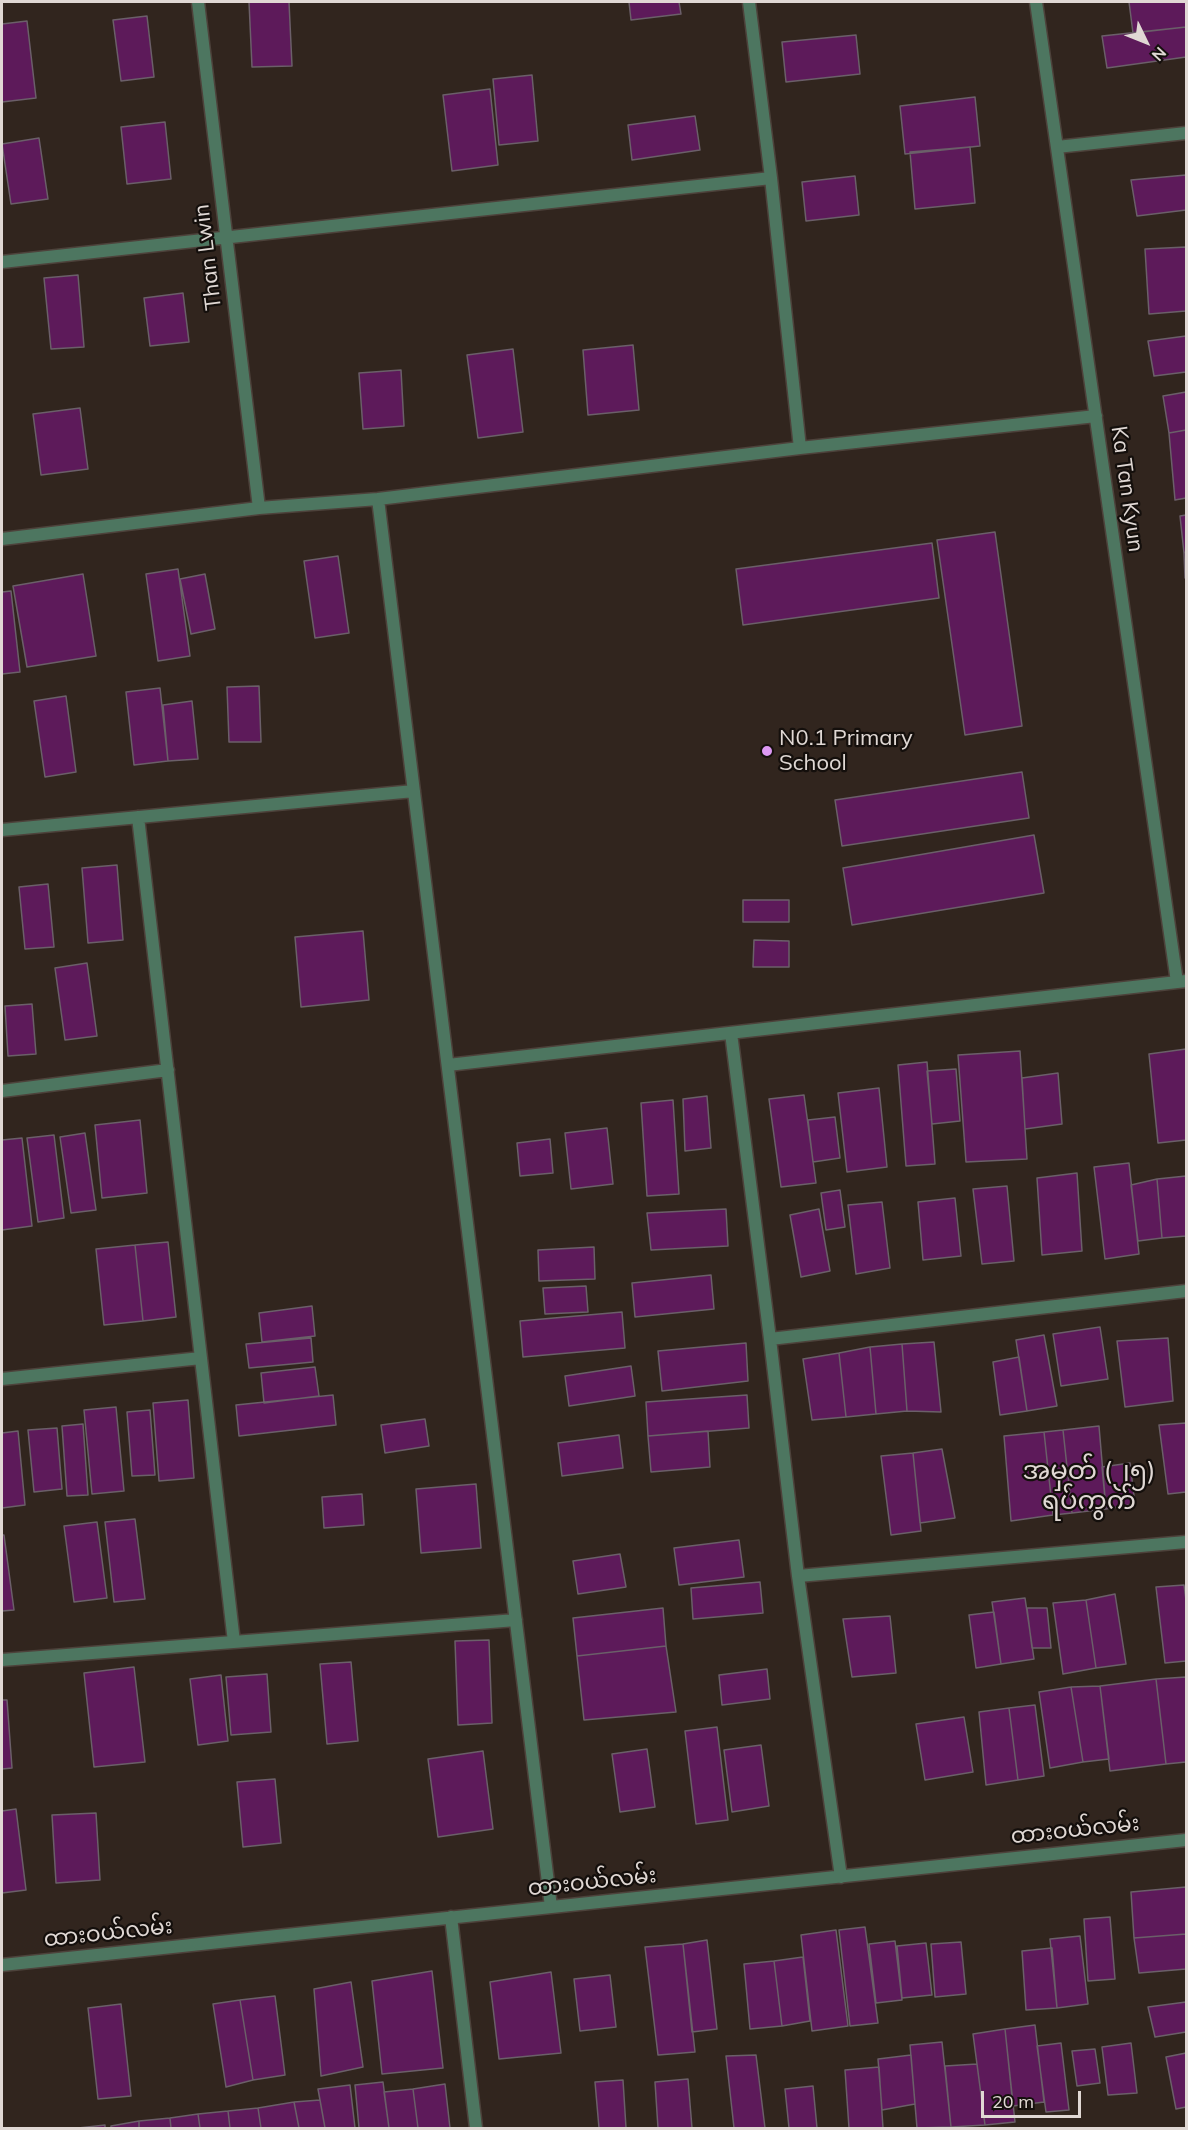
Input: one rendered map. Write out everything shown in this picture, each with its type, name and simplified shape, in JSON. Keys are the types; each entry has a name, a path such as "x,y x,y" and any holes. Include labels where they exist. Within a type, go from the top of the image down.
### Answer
{"street":[{"name":"Than Lwin","path":"198,2 259,508"},
{"path":"749,2 771,178 800,448"},
{"name":"Ka Tan Kyun","path":"1036,2 1182,981"},
{"path":"1057,147 1186,133"},
{"path":"2,262 771,178"},
{"path":"2,539 259,508 378,499 800,448 1096,416"},
{"path":"378,499 551,1907"},
{"path":"2,830 414,791"},
{"path":"138,817 234,1642"},
{"path":"448,1065 1182,981"},
{"path":"731,1033 771,1339 798,1576 841,1876"},
{"path":"2,1091 168,1070"},
{"path":"771,1339 1186,1291"},
{"path":"2,1379 201,1358"},
{"path":"798,1576 1186,1542"},
{"path":"2,1660 516,1620"},
{"name":"ထားဝယ်လမ်း","path":"2,1965 1186,1840"},
{"path":"451,1917 476,2128"}],"building":[{"path":"249,2 289,2 292,66 252,67"},
{"path":"629,2 679,2 681,14 631,20"},
{"path":"1129,2 1186,2 1186,27 1133,33"},
{"path":"147,16 154,77 121,81 113,20"},
{"path":"27,21 36,98 2,102 2,24"},
{"path":"1186,27 1186,57 1107,68 1102,36"},
{"path":"856,35 860,74 786,82 782,42"},
{"path":"532,75 538,141 499,145 493,79"},
{"path":"490,89 498,165 452,171 443,95"},
{"path":"975,97 980,146 905,154 900,106"},
{"path":"695,116 700,150 632,160 628,125"},
{"path":"165,122 171,179 127,184 121,127"},
{"path":"39,138 48,199 11,204 2,144"},
{"path":"970,147 975,203 915,209 910,152"},
{"path":"1186,175 1186,210 1137,216 1131,180"},
{"path":"855,176 859,215 806,221 802,182"},
{"path":"1186,247 1186,311 1149,314 1145,249"},
{"path":"78,275 84,347 51,349 44,278"},
{"path":"183,293 189,342 150,346 144,298"},
{"path":"1186,336 1186,372 1154,376 1148,341"},
{"path":"633,345 639,410 588,415 583,350"},
{"path":"513,349 523,432 478,438 467,355"},
{"path":"401,370 404,426 363,429 359,373"},
{"path":"1186,392 1186,430 1169,433 1163,396"},
{"path":"80,408 88,469 41,475 33,414"},
{"path":"1186,430 1186,498 1175,500 1169,433"},
{"path":"1186,515 1186,552 1184,553 1180,516"},
{"path":"995,532 1022,726 965,735 937,540"},
{"path":"932,543 939,598 743,625 736,569"},
{"path":"1186,552 1186,578 1185,578 1184,553"},
{"path":"338,556 349,633 315,638 304,561"},
{"path":"178,569 190,656 158,661 146,574"},
{"path":"83,574 96,656 27,667 13,586"},
{"path":"205,574 215,629 191,634 180,579"},
{"path":"11,591 20,672 2,674 2,592"},
{"path":"259,686 261,742 229,742 227,687"},
{"path":"160,688 168,761 134,765 126,692"},
{"path":"66,696 76,772 45,777 34,701"},
{"path":"192,701 198,759 168,761 163,705"},
{"path":"1022,772 1029,818 842,846 835,800"},
{"path":"1034,835 1044,893 852,925 843,868"},
{"path":"117,865 123,940 88,943 82,868"},
{"path":"48,884 54,947 25,949 19,887"},
{"path":"743,900 789,900 789,922 743,922"},
{"path":"363,931 369,1000 301,1007 295,937"},
{"path":"754,940 789,941 789,967 753,967"},
{"path":"87,963 97,1036 65,1040 55,968"},
{"path":"32,1004 36,1054 8,1056 5,1006"},
{"path":"1186,1049 1186,1140 1158,1143 1149,1054"},
{"path":"1020,1051 1027,1159 966,1162 958,1055"},
{"path":"927,1062 935,1164 906,1166 898,1065"},
{"path":"956,1069 960,1121 932,1124 927,1071"},
{"path":"1058,1073 1062,1124 1025,1129 1022,1078"},
{"path":"879,1088 887,1167 847,1172 838,1093"},
{"path":"804,1095 816,1183 781,1187 769,1099"},
{"path":"707,1096 711,1148 685,1151 683,1099"},
{"path":"673,1100 679,1194 647,1196 641,1103"},
{"path":"835,1117 840,1158 813,1162 808,1120"},
{"path":"140,1120 147,1193 102,1198 95,1125"},
{"path":"607,1128 613,1184 571,1189 565,1133"},
{"path":"85,1133 96,1210 71,1213 60,1137"},
{"path":"54,1135 64,1218 38,1222 27,1138"},
{"path":"22,1138 32,1226 2,1230 2,1140"},
{"path":"550,1139 553,1173 520,1176 517,1143"},
{"path":"1129,1163 1139,1254 1105,1259 1094,1167"},
{"path":"1077,1173 1082,1251 1042,1255 1037,1178"},
{"path":"1186,1176 1186,1236 1162,1238 1157,1179"},
{"path":"1157,1179 1162,1238 1138,1241 1131,1185"},
{"path":"1007,1186 1014,1261 982,1264 973,1189"},
{"path":"840,1190 845,1227 826,1230 821,1193"},
{"path":"955,1198 961,1256 923,1260 918,1202"},
{"path":"882,1202 890,1268 856,1274 848,1205"},
{"path":"726,1209 728,1246 651,1250 647,1213"},
{"path":"819,1209 830,1271 801,1277 790,1215"},
{"path":"168,1242 176,1317 143,1321 135,1245"},
{"path":"135,1245 143,1321 104,1325 96,1249"},
{"path":"594,1247 595,1279 539,1281 538,1250"},
{"path":"711,1275 714,1309 635,1317 632,1283"},
{"path":"586,1286 588,1312 545,1314 543,1288"},
{"path":"312,1306 315,1336 262,1342 259,1313"},
{"path":"622,1312 625,1348 523,1357 520,1321"},
{"path":"1100,1327 1108,1379 1061,1386 1053,1334"},
{"path":"1044,1335 1057,1406 1027,1411 1016,1340"},
{"path":"311,1338 313,1362 249,1368 246,1344"},
{"path":"1168,1338 1173,1401 1125,1407 1117,1341"},
{"path":"934,1342 941,1412 907,1411 902,1344"},
{"path":"746,1343 748,1381 662,1391 658,1351"},
{"path":"902,1344 907,1411 876,1414 870,1347"},
{"path":"870,1347 876,1414 846,1417 839,1353"},
{"path":"839,1353 846,1417 812,1420 803,1359"},
{"path":"1019,1357 1027,1411 1000,1415 993,1362"},
{"path":"631,1366 635,1396 569,1406 565,1376"},
{"path":"315,1367 319,1396 264,1403 261,1373"},
{"path":"333,1395 336,1425 239,1436 236,1405"},
{"path":"747,1395 749,1428 648,1436 646,1402"},
{"path":"188,1400 194,1478 159,1481 153,1403"},
{"path":"116,1407 124,1491 92,1494 84,1410"},
{"path":"150,1410 155,1475 132,1476 127,1412"},
{"path":"425,1419 429,1446 385,1453 381,1425"},
{"path":"1186,1423 1186,1492 1168,1494 1159,1425"},
{"path":"83,1424 88,1495 67,1496 62,1426"},
{"path":"1099,1426 1106,1509 1072,1513 1063,1430"},
{"path":"57,1428 62,1489 34,1492 28,1430"},
{"path":"1063,1430 1072,1513 1053,1515 1044,1432"},
{"path":"18,1431 25,1505 2,1508 2,1433"},
{"path":"708,1431 710,1467 651,1472 648,1436"},
{"path":"1044,1432 1053,1515 1011,1521 1004,1436"},
{"path":"619,1435 623,1468 562,1476 558,1443"},
{"path":"942,1449 955,1518 920,1523 913,1453"},
{"path":"913,1453 921,1531 891,1535 881,1456"},
{"path":"1130,1463 1135,1504 1106,1509 1102,1467"},
{"path":"476,1484 481,1548 421,1553 416,1489"},
{"path":"362,1494 364,1525 324,1528 322,1497"},
{"path":"135,1519 145,1599 114,1602 105,1522"},
{"path":"97,1522 107,1598 74,1602 64,1526"},
{"path":"2,1535 4,1535 14,1610 2,1611"},
{"path":"739,1540 744,1577 679,1585 674,1548"},
{"path":"620,1554 626,1587 578,1594 573,1561"},
{"path":"760,1582 763,1613 693,1619 691,1588"},
{"path":"1184,1585 1186,1661 1165,1663 1156,1587"},
{"path":"1115,1594 1126,1664 1096,1668 1086,1600"},
{"path":"1025,1598 1034,1659 1001,1664 992,1602"},
{"path":"1086,1600 1096,1668 1063,1674 1053,1603"},
{"path":"663,1608 666,1646 577,1656 573,1618"},
{"path":"1027,1608 1047,1608 1051,1648 1032,1648"},
{"path":"994,1612 1001,1664 976,1668 969,1615"},
{"path":"890,1616 896,1673 852,1677 843,1619"},
{"path":"489,1640 492,1723 458,1725 455,1641"},
{"path":"666,1646 676,1712 584,1720 577,1656"},
{"path":"351,1662 358,1741 327,1744 320,1664"},
{"path":"134,1667 145,1762 94,1767 84,1673"},
{"path":"767,1669 770,1699 722,1705 719,1675"},
{"path":"267,1674 271,1732 231,1735 226,1677"},
{"path":"221,1675 228,1741 198,1745 190,1679"},
{"path":"1186,1677 1186,1762 1166,1764 1156,1679"},
{"path":"1156,1679 1166,1764 1110,1771 1100,1686"},
{"path":"1100,1686 1109,1759 1083,1762 1071,1687"},
{"path":"1071,1687 1083,1762 1050,1768 1039,1692"},
{"path":"2,1700 7,1700 12,1768 2,1769"},
{"path":"1035,1705 1044,1776 1018,1780 1009,1708"},
{"path":"1009,1708 1018,1780 986,1785 979,1712"},
{"path":"964,1717 973,1772 925,1780 916,1724"},
{"path":"717,1727 728,1820 696,1824 685,1731"},
{"path":"761,1745 769,1806 732,1812 724,1750"},
{"path":"647,1749 655,1807 620,1812 612,1754"},
{"path":"483,1751 493,1829 438,1837 428,1759"},
{"path":"275,1779 281,1843 243,1847 237,1782"},
{"path":"16,1809 26,1890 2,1893 2,1811"},
{"path":"96,1813 100,1880 56,1883 52,1815"},
{"path":"1186,1887 1186,1934 1134,1938 1131,1892"},
{"path":"1110,1917 1115,1979 1088,1981 1084,1919"},
{"path":"865,1927 878,2023 850,2026 839,1930"},
{"path":"836,1930 848,2026 812,2031 801,1935"},
{"path":"1186,1934 1186,1969 1139,1973 1134,1938"},
{"path":"1080,1936 1088,2004 1057,2008 1050,1939"},
{"path":"707,1940 717,2029 692,2032 683,1944"},
{"path":"895,1941 902,2000 876,2003 869,1944"},
{"path":"961,1942 966,1994 935,1997 931,1944"},
{"path":"926,1943 932,1995 902,1998 897,1946"},
{"path":"683,1944 695,2052 658,2055 645,1947"},
{"path":"1052,1948 1057,2008 1026,2010 1022,1951"},
{"path":"803,1957 810,2021 782,2026 774,1961"},
{"path":"774,1961 782,2026 750,2029 744,1964"},
{"path":"432,1971 443,2068 382,2074 372,1981"},
{"path":"551,1972 561,2053 499,2059 490,1982"},
{"path":"610,1975 616,2027 580,2031 574,1979"},
{"path":"351,1982 363,2067 321,2076 314,1989"},
{"path":"275,1996 285,2075 253,2080 240,2000"},
{"path":"240,2000 253,2080 226,2087 213,2004"},
{"path":"1186,2002 1186,2032 1155,2037 1148,2007"},
{"path":"121,2004 131,2096 98,2099 88,2008"},
{"path":"1035,2025 1044,2102 1013,2106 1005,2029"},
{"path":"1005,2029 1015,2122 985,2125 973,2034"},
{"path":"942,2042 951,2127 917,2128 910,2045"},
{"path":"1061,2043 1069,2110 1046,2112 1037,2046"},
{"path":"1131,2043 1137,2093 1108,2095 1102,2047"},
{"path":"1095,2049 1100,2083 1077,2086 1072,2051"},
{"path":"1186,2053 1186,2107 1176,2109 1166,2057"},
{"path":"756,2055 765,2128 734,2128 726,2056"},
{"path":"911,2055 915,2104 882,2110 878,2059"},
{"path":"977,2064 985,2125 951,2127 945,2066"},
{"path":"879,2067 883,2128 849,2128 845,2070"},
{"path":"688,2079 692,2128 658,2128 655,2082"},
{"path":"623,2080 626,2128 599,2128 595,2082"},
{"path":"383,2082 389,2128 359,2128 355,2085"},
{"path":"445,2084 450,2128 418,2128 413,2089"},
{"path":"350,2085 355,2128 325,2128 318,2089"},
{"path":"813,2086 817,2128 789,2128 785,2089"},
{"path":"413,2089 418,2128 389,2128 384,2092"},
{"path":"320,2100 325,2128 299,2128 294,2102"},
{"path":"294,2102 299,2128 261,2128 258,2108"},
{"path":"258,2108 261,2128 230,2128 228,2111"},
{"path":"228,2111 230,2128 200,2128 198,2114"},
{"path":"198,2114 200,2128 171,2128 170,2118"},
{"path":"170,2118 171,2128 139,2128 139,2121"},
{"path":"139,2121 139,2128 111,2128 111,2126"},
{"path":"105,2125 105,2128 78,2128"}],"place":[{"name":"N0.1 Primary School","path":"767,751"}],"district":[{"name":"အမှတ် (၂၅) ရပ်ကွက်","path":"1089,1486"}]}
